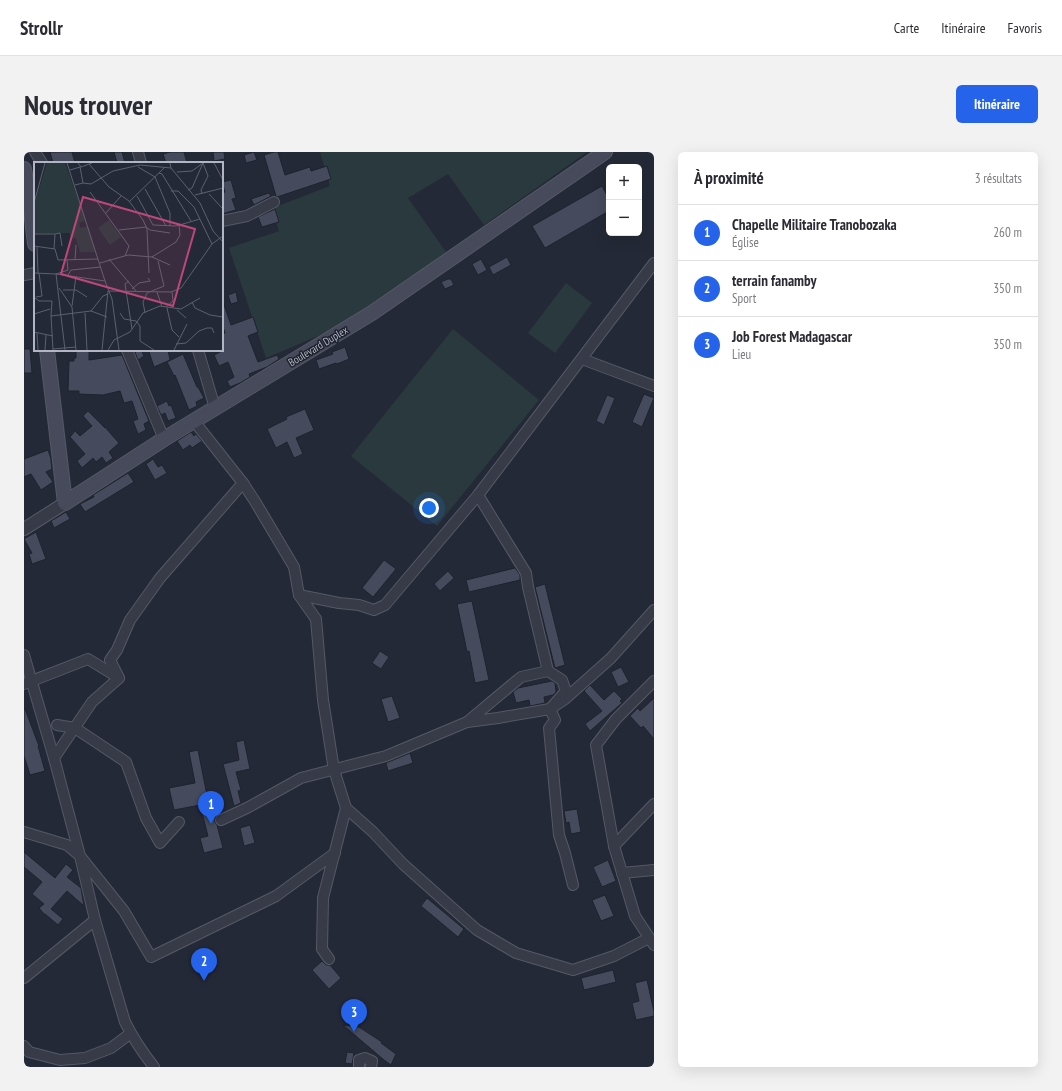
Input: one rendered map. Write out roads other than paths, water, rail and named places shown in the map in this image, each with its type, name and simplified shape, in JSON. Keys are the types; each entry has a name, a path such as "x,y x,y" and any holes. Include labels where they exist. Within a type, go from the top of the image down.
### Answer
{"main road":[{"name":"Boulevard Duplex","path":"65,503 164,439 372,313 606,152"},
{"path":"24,169 33,209 34,226"},
{"path":"47,351 65,503"}],"street":[{"path":"35,152 41,162"},
{"path":"138,152 141,162"},
{"path":"223,221 247,216 274,202"},
{"path":"299,596 339,603 359,604 374,610 385,605 478,495 654,263"},
{"path":"24,275 34,273"},
{"path":"127,351 164,439"},
{"path":"198,351 215,408"},
{"path":"582,359 654,386"},
{"path":"194,421 243,483 294,567 299,596 316,619 323,700 334,770 346,808 373,832 402,864 477,930 516,953 573,970 652,942 635,916 614,846 596,745 616,719 654,681"},
{"path":"119,678 110,660 117,650 130,620 160,578 243,483"},
{"path":"478,495 526,573 548,670 562,680 566,691 550,709"},
{"name":"Boulevard Duplex","path":"24,529 65,503"},
{"path":"221,820 247,808 301,778 386,756 467,722 550,709 565,699 611,658 654,610"},
{"path":"24,655 28,683 54,758 95,920 125,1022 154,1067"},
{"path":"28,683 88,659 119,678"},
{"path":"467,722 521,677 548,670"},
{"path":"54,758 92,702 119,678"},
{"path":"550,709 555,720 548,728 559,835 573,885"},
{"path":"57,725 75,728 126,762 146,818 160,843 179,822"},
{"path":"614,846 654,804"},
{"path":"329,959 322,949 324,898 346,808"},
{"path":"24,832 67,845 80,856 124,911 151,957 276,896 335,853"},
{"path":"622,873 654,870"},
{"path":"24,978 95,920"},
{"path":"24,1046 29,1052 60,1060 85,1058 111,1048 132,1034"},
{"path":"359,1067 360,1060 365,1058 372,1061 371,1067"}],"place":[{"name":"Chapelle Militaire Tranobozaka","path":"211,824"},
{"name":"terrain fanamby","path":"204,981"},
{"name":"Job Forest Madagascar","path":"354,1032"}]}
